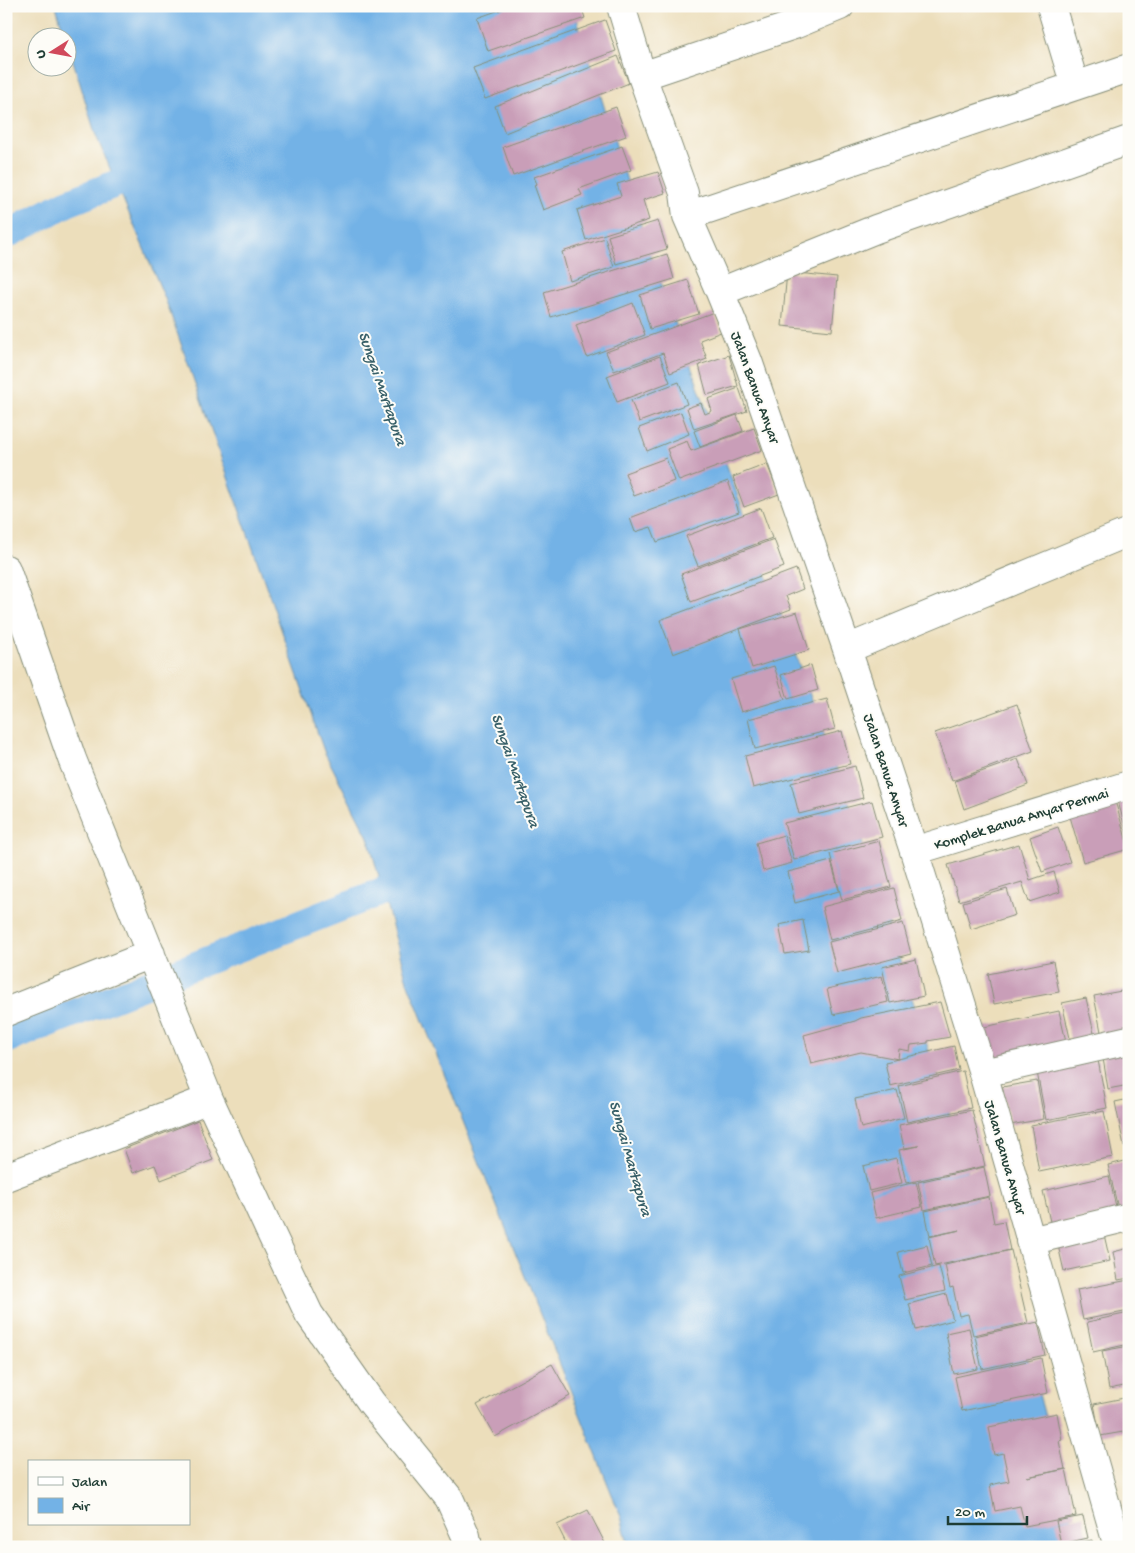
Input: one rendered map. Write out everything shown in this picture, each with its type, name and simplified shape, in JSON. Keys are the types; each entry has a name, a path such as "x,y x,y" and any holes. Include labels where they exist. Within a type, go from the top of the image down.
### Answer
{"street":[{"name":"Jalan Banua Anyar","path":"621,6 642,76 684,193 687,216 720,292 774,436 914,851 983,1073 1118,1547"},
{"path":"642,76 794,25 840,6"},
{"path":"1050,6 1075,86"},
{"path":"687,216 1129,68"},
{"path":"720,292 876,229 1129,140"},
{"path":"847,649 1129,532"},
{"path":"6,569 72,759 210,1099 309,1314 371,1402 449,1498 466,1536 468,1547"},
{"name":"Komplek Banua Anyar Permai","path":"914,851 1129,785"},
{"path":"6,1012 159,973"},
{"path":"983,1073 1129,1040"},
{"path":"6,1177 210,1099"},
{"path":"1030,1241 1129,1217"}],"water":[{"name":"Sungai Martapura","path":"56,6 573,6 646,242 852,811 1039,1394 1079,1547 629,1547 621,1517 407,981 368,837 324,751 166,301 95,133 78,77 78,28 62,28"}],"building":[{"path":"511,6 581,6 585,18 488,51 477,18"},
{"path":"605,20 616,51 485,99 473,68"},
{"path":"618,56 629,83 505,133 495,106"},
{"path":"616,107 626,136 513,176 503,147"},
{"path":"622,146 631,170 579,189 582,195 543,210 534,185 537,184 534,177"},
{"path":"658,172 665,193 643,200 649,220 586,240 577,210 621,196 617,184"},
{"path":"658,221 667,249 616,264 608,236"},
{"path":"605,238 614,267 570,281 562,252"},
{"path":"667,254 674,279 551,317 544,292"},
{"path":"787,272 837,277 832,331 782,326"},
{"path":"688,280 699,314 650,329 640,295"},
{"path":"633,303 645,335 587,357 576,325"},
{"path":"714,312 721,332 700,340 707,359 670,373 663,353 614,371 606,352"},
{"path":"729,355 738,386 707,395 699,365"},
{"path":"660,356 670,382 617,402 607,376"},
{"path":"679,382 687,404 639,422 631,400"},
{"path":"739,388 747,411 694,429 687,408 701,403 705,414 712,411 708,399"},
{"path":"681,412 689,434 647,451 639,428"},
{"path":"737,415 743,431 700,447 694,431"},
{"path":"754,428 762,450 679,481 667,449 687,441 691,451"},
{"path":"666,458 674,481 634,496 625,473"},
{"path":"767,464 779,494 744,507 733,477"},
{"path":"728,481 739,512 657,542 651,527 635,532 630,518"},
{"path":"761,508 772,538 698,566 686,536"},
{"path":"774,539 784,567 691,602 681,574"},
{"path":"796,569 803,589 786,596 791,609 673,654 660,620"},
{"path":"797,612 809,650 752,668 740,629"},
{"path":"811,665 818,690 788,699 781,675"},
{"path":"774,666 785,699 741,712 731,679"},
{"path":"827,699 835,729 755,749 748,719"},
{"path":"1017,704 1033,751 952,781 935,733"},
{"path":"842,731 850,764 753,788 745,756"},
{"path":"1018,759 1028,785 964,809 955,781"},
{"path":"855,766 863,798 799,814 791,783"},
{"path":"1129,798 1129,839 1128,839 1118,801"},
{"path":"872,801 882,837 794,860 784,823"},
{"path":"1115,801 1129,849 1083,862 1069,813"},
{"path":"1058,827 1070,862 1042,872 1030,837"},
{"path":"784,835 792,863 763,871 756,843"},
{"path":"879,841 891,887 842,900 830,854"},
{"path":"1019,844 1030,880 1054,872 1060,892 1029,902 1022,882 959,901 948,865"},
{"path":"831,861 839,891 795,903 788,872"},
{"path":"894,888 902,921 830,940 822,907"},
{"path":"1007,889 1015,915 971,929 963,902"},
{"path":"803,920 809,950 785,954 779,925"},
{"path":"903,923 911,954 837,973 829,942"},
{"path":"916,959 924,996 890,1003 882,967"},
{"path":"1053,961 1059,992 994,1004 988,974"},
{"path":"882,976 888,1002 833,1015 827,989"},
{"path":"1127,990 1129,1037 1103,1042 1094,996"},
{"path":"1086,998 1096,1042 1072,1047 1062,1003"},
{"path":"940,1002 950,1037 911,1045 910,1051 899,1049 898,1059 861,1052 811,1064 804,1035 861,1018"},
{"path":"1059,1011 1067,1046 991,1062 984,1027"},
{"path":"954,1046 959,1070 890,1086 885,1062"},
{"path":"1129,1047 1129,1085 1108,1089 1102,1052"},
{"path":"1098,1060 1107,1108 1046,1120 1037,1072"},
{"path":"963,1071 971,1108 907,1122 899,1086"},
{"path":"1037,1081 1044,1119 1010,1125 1002,1087"},
{"path":"897,1090 904,1118 861,1128 855,1099"},
{"path":"1129,1099 1129,1145 1124,1146 1115,1102"},
{"path":"972,1110 985,1166 906,1183 899,1150 919,1146 904,1148 899,1125"},
{"path":"1104,1111 1113,1157 1039,1172 1031,1125"},
{"path":"198,1120 213,1160 161,1180 155,1165 133,1173 124,1149"},
{"path":"896,1158 902,1183 869,1191 863,1166"},
{"path":"1129,1160 1129,1210 1119,1213 1108,1165"},
{"path":"984,1167 990,1196 924,1210 918,1182"},
{"path":"1109,1176 1117,1211 1051,1226 1043,1191"},
{"path":"916,1182 922,1207 876,1218 870,1193"},
{"path":"989,1197 994,1223 1004,1221 1010,1250 935,1266 929,1237 960,1230 930,1236 925,1211"},
{"path":"1103,1230 1110,1261 1064,1271 1057,1241"},
{"path":"927,1245 932,1266 903,1273 898,1252"},
{"path":"1129,1248 1129,1278 1118,1280 1113,1252"},
{"path":"1011,1250 1028,1323 973,1335 968,1314 959,1316 953,1287 950,1288 945,1265"},
{"path":"939,1266 945,1291 905,1300 899,1276"},
{"path":"1129,1280 1129,1311 1083,1320 1077,1290"},
{"path":"946,1294 953,1320 916,1330 909,1304"},
{"path":"1129,1313 1129,1344 1093,1352 1087,1322"},
{"path":"1038,1322 1045,1355 982,1369 975,1336"},
{"path":"969,1328 978,1369 954,1374 946,1333"},
{"path":"1129,1346 1129,1385 1109,1389 1102,1351"},
{"path":"1041,1358 1048,1393 962,1411 955,1377"},
{"path":"552,1364 570,1396 495,1437 477,1405"},
{"path":"1129,1397 1129,1431 1100,1436 1094,1404"},
{"path":"1057,1413 1062,1440 1059,1441 1065,1469 1027,1477 1066,1469 1076,1516 1025,1526 1020,1506 995,1511 990,1485 1009,1481 1003,1453 994,1455 989,1427"},
{"path":"588,1510 607,1547 568,1547 557,1525"},
{"path":"1083,1516 1088,1538 1061,1544 1056,1521"},
{"path":"1092,1540 1093,1547 1060,1547 1060,1546"}],"waterway":[{"path":"6,235 67,203 151,170"},
{"path":"6,1040 416,878"}]}
